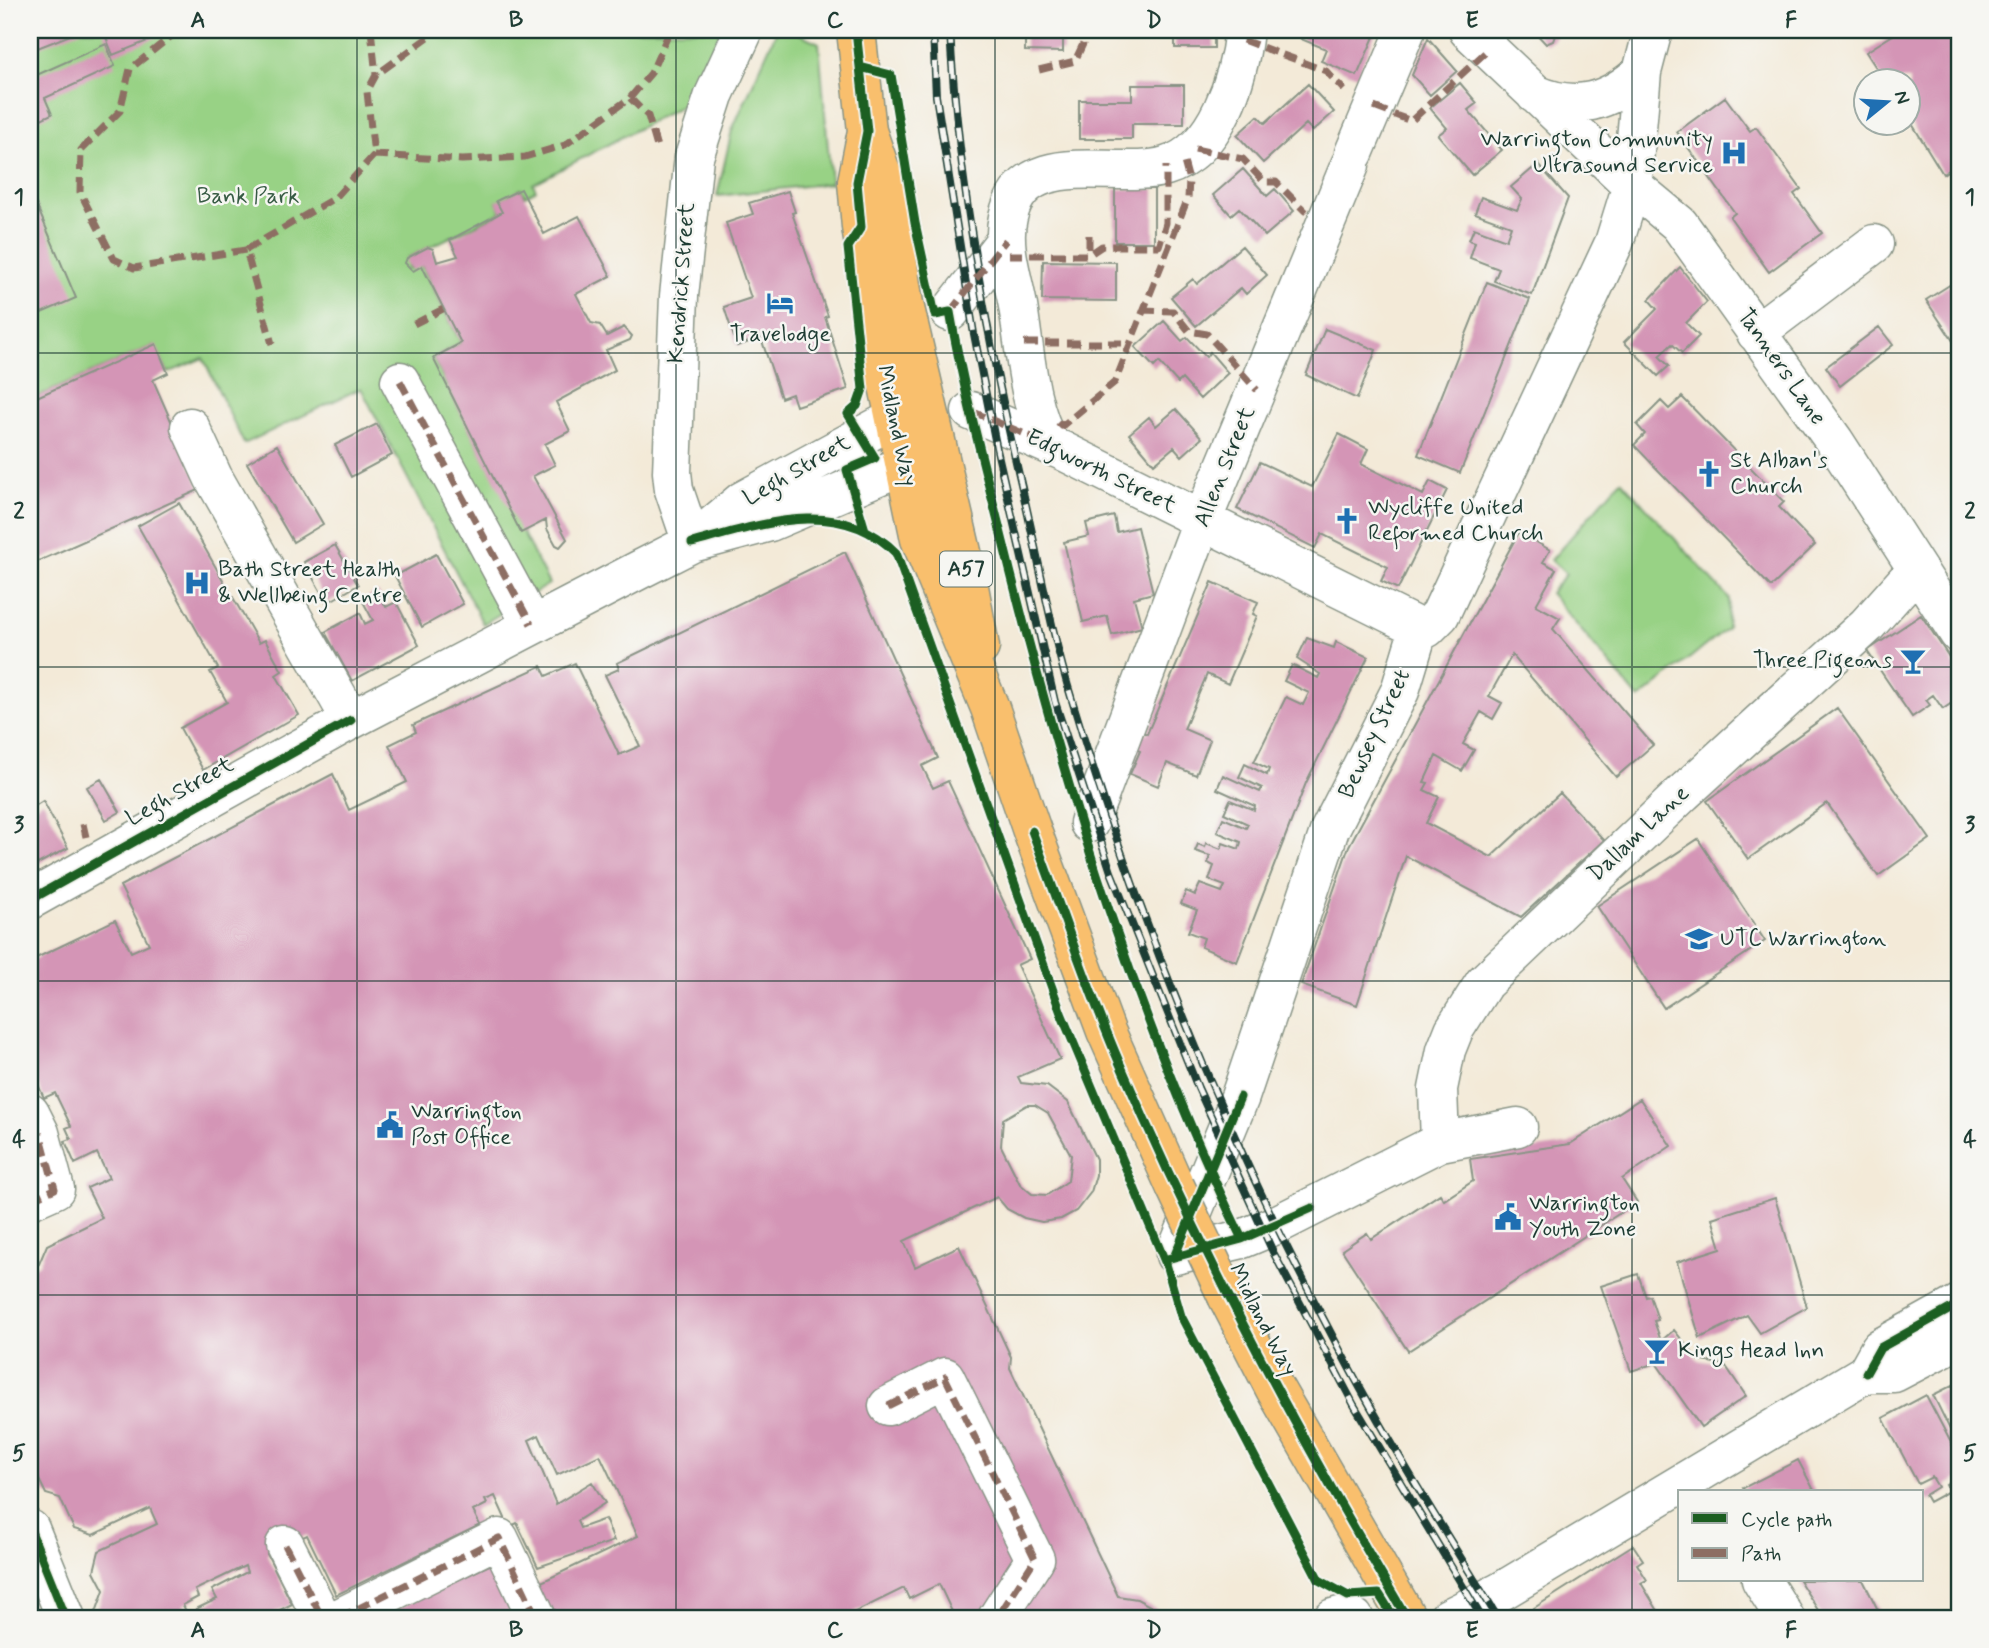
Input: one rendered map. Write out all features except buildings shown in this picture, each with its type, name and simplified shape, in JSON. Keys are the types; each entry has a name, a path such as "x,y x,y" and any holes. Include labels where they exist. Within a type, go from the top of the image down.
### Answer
{"highway":[{"name":"Midland Way","path":"856,30 867,131 885,183 904,304 965,565 990,708"},
{"name":"Midland Way","path":"867,131 857,182 861,227 893,419 920,539 933,578 990,708 1106,1031 1164,1162 1227,1296 1275,1389 1407,1618"}],"street":[{"name":"Kendrick Street","path":"692,543 674,490 672,472 684,230 694,157 714,95 744,30"},
{"path":"1051,445 1037,412 1006,240 1010,208 1024,187 1037,177 1064,170 1151,169 1174,163 1195,149 1209,133 1220,113 1240,57 1244,30"},
{"name":"Allen Street","path":"1089,822 1202,521 1352,159 1360,96 1406,30"},
{"name":"Tanners Lane","path":"1468,30 1632,185 1679,224 1835,442 1917,569 1955,617"},
{"path":"1419,628 1427,628 1440,615 1530,428 1614,243 1632,185 1642,72 1653,30"},
{"path":"1533,93 1565,104 1591,103 1620,90 1642,72"},
{"path":"950,312 1006,240"},
{"path":"1756,333 1874,244"},
{"path":"400,381 531,624"},
{"name":"Edgworth Street","path":"971,411 1051,445 1419,628"},
{"name":"Legh Street","path":"692,543 742,501 893,419"},
{"path":"893,419 933,433"},
{"name":"Legh Street","path":"30,900 351,720 531,624 692,543 770,523 904,466 933,433"},
{"path":"203,440 351,720"},
{"name":"Dallam Lane","path":"1440,1142 1438,1089 1446,1050 1454,1030 1484,983 1683,793 1867,625 1917,569"},
{"name":"Bewsey Street","path":"1419,628 1400,691 1329,829 1240,1097 1175,1255 1242,1239 1312,1208 1440,1142"},
{"path":"30,1200 55,1189 35,1123"},
{"path":"1440,1142 1518,1127"},
{"path":"1692,1490 1866,1373 1880,1348 1959,1304"},
{"path":"1866,1373 1894,1373 1959,1339"},
{"path":"888,1406 945,1377 1035,1559 997,1618"},
{"path":"1448,1618 1678,1497"},
{"path":"30,1530 66,1618"},
{"path":"339,1618 499,1538 537,1618"},
{"path":"285,1545 322,1618"},
{"path":"1762,1582 1785,1618"},
{"path":"1333,1618 1354,1618"}],"green space":[{"name":"Bank Park","path":"30,30 721,30 692,100 533,184 536,190 525,196 521,189 497,202 502,212 407,258 408,269 422,266 461,343 433,358 549,584 483,624 361,388 244,444 203,358 168,373 155,345 30,400"},
{"path":"777,30 791,30 819,43 831,183 717,196 732,130"},
{"path":"1621,480 1729,598 1727,628 1639,699 1550,593 1566,574 1551,560"}],"railway":[{"path":"933,30 936,96 974,334 997,450 1055,702 1111,872 1198,1088 1273,1252 1354,1405 1482,1618"},
{"path":"950,30 968,208 999,385 1058,651 1126,865 1187,1026 1294,1262 1413,1480 1498,1618"}],"marked path":[{"path":"179,30 130,69 120,111 81,150 80,192 114,259 134,268 246,250 272,344"},
{"path":"371,30 376,75"},
{"path":"246,250 336,197 374,155 367,92 376,75 438,30"},
{"path":"374,155 462,160 525,157 565,145 630,98 651,73 670,30"},
{"path":"1039,70 1075,61 1083,44 1082,30"},
{"path":"1243,40 1326,71 1344,90"},
{"path":"1374,107 1411,121 1488,50"},
{"path":"630,98 648,116 657,147"},
{"path":"1195,149 1243,159 1264,182 1276,182 1306,212"},
{"path":"1058,422 1062,426 1115,382 1188,198 1189,180 1183,158"},
{"path":"1009,255 1089,255 1102,246 1159,246 1166,223 1166,166"},
{"path":"1089,235 1089,255"},
{"path":"950,312 1006,240"},
{"path":"414,324 443,309"},
{"path":"1142,310 1173,311 1189,331 1207,334 1257,390"},
{"path":"1024,343 1128,343"},
{"path":"400,381 531,624"},
{"path":"971,411 1051,445"},
{"path":"83,824 86,837"},
{"path":"30,1200 55,1189 40,1133"},
{"path":"888,1406 945,1377 1035,1559 997,1618"},
{"path":"339,1618 499,1538 537,1618"},
{"path":"285,1545 322,1618"}],"cycle path":[{"path":"856,30 867,131 857,182 861,227 848,247 863,389 857,406 848,414 875,458 847,470 865,530"},
{"path":"860,67 891,75 915,223 935,315 950,312 970,409 1056,741 1109,910 1139,994 1170,1077 1242,1239"},
{"path":"692,543 771,523 825,520 850,524 874,535 896,553 1061,1013 1166,1264 1181,1316 1319,1580 1348,1596 1379,1594 1394,1618"},
{"path":"30,900 351,720"},
{"path":"1032,831 1108,1035 1184,1206 1291,1415 1407,1618"},
{"path":"1175,1255 1240,1097"},
{"path":"1167,1259 1242,1239 1312,1208"},
{"path":"1866,1373 1880,1348 1959,1304"},
{"path":"30,1529 66,1618"}],"place":[{"name":"Warrington Community Ultrasound Service","path":"1734,153"},
{"name":"Travelodge","path":"780,303"},
{"name":"St Alban's Church","path":"1709,474"},
{"name":"Wycliffe United Reformed Church","path":"1347,521"},
{"name":"Bath Street Health & Wellbeing Centre","path":"197,583"},
{"name":"Three Pigeons","path":"1913,661"},
{"name":"UTC Warrington","path":"1699,939"},
{"name":"Warrington Post Office","path":"390,1125"},
{"name":"Warrington Youth Zone","path":"1508,1217"},
{"name":"Kings Head Inn","path":"1657,1351"}]}
